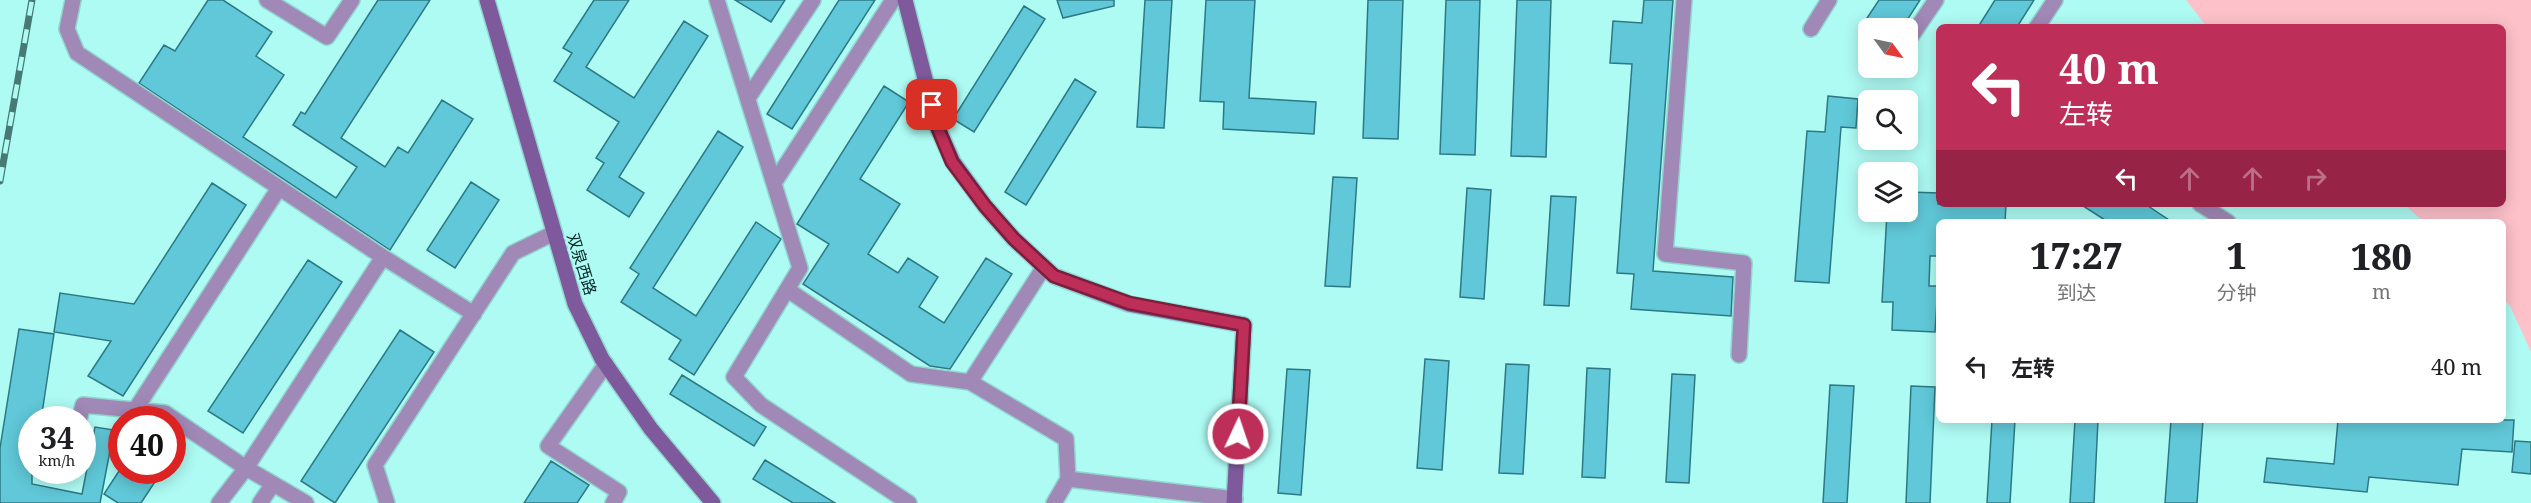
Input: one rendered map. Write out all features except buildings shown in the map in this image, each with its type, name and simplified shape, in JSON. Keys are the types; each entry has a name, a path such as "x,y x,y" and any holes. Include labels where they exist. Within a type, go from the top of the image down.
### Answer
{"street":[{"path":"73,0 67,29 77,53 383,258 474,314"},
{"path":"267,0 327,37 352,0"},
{"name":"双泉西路","path":"487,0 575,304 606,364 651,429 713,503"},
{"path":"717,0 800,268 734,377 761,405 909,503"},
{"path":"748,98 813,0"},
{"path":"774,183 893,0"},
{"path":"905,0 937,126 952,162 985,206 1014,239 1054,276 1129,303 1244,325 1234,501 1068,479"},
{"path":"1684,0 1665,254 1744,263 1739,355"},
{"path":"1811,29 1829,0"},
{"path":"1918,26 1936,0"},
{"path":"2039,24 2055,0"},
{"path":"138,406 279,188"},
{"path":"2205,207 2223,219"},
{"path":"387,503 375,465 513,253 554,233"},
{"path":"219,503 246,468 383,258"},
{"path":"970,382 1044,267"},
{"path":"788,290 910,374 970,382 1066,439 1068,479 1054,503"},
{"path":"606,364 548,446 619,492 613,503"},
{"path":"186,427 246,468 306,503"},
{"path":"260,503 273,484"}],"shaded area":[{"path":"2186,0 2531,0 2531,352 2506,302 2506,219 2420,219 2407,207 2506,207 2506,24 2205,24"}],"railway":[{"path":"0,181 32,0"}],"route":[{"path":"932,105 937,126 952,162 985,206 1014,239 1054,276 1129,303 1244,325 1238,434"}]}
